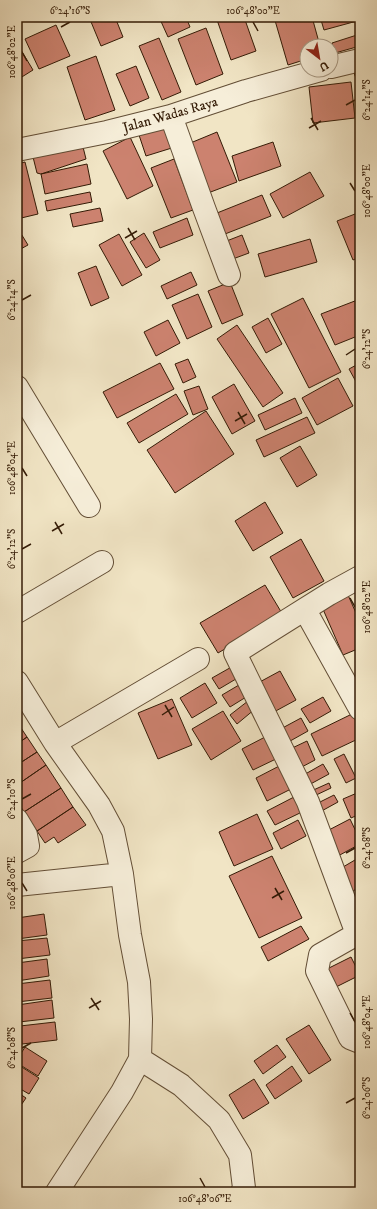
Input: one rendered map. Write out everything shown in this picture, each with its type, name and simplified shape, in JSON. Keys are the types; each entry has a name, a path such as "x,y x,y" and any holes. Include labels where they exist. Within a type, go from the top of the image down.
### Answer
{"street":[{"path":"339,65 360,60"},
{"name":"Jalan Wadas Raya","path":"17,150 107,132 171,116 246,91 299,76"},
{"path":"171,116 229,275"},
{"path":"17,387 89,506"},
{"path":"17,612 102,562"},
{"path":"360,577 235,653 308,802 359,934 320,955 317,972 350,1038 360,1042"},
{"path":"305,610 360,709"},
{"path":"55,743 198,659"},
{"path":"17,682 55,743 98,805 113,831 122,874 130,934 139,982 141,1019 140,1059 122,1092 58,1192"},
{"path":"17,820 26,835 28,846 17,852"},
{"path":"17,885 122,874"},
{"path":"140,1059 181,1085 219,1120 240,1155 244,1188 242,1192"}],"building":[{"path":"89,17 115,17 123,37 101,46"},
{"path":"159,17 186,17 190,27 168,37"},
{"path":"216,17 244,17 256,51 231,60"},
{"path":"274,17 312,17 318,38 299,38 299,62 288,65"},
{"path":"330,17 355,17 357,21 324,30 321,20"},
{"path":"56,25 70,56 39,69 25,39"},
{"path":"206,28 223,74 196,85 178,39"},
{"path":"360,34 360,46 339,52 339,41"},
{"path":"159,38 181,92 162,100 139,46"},
{"path":"18,45 33,70 17,80 17,46"},
{"path":"96,56 115,110 85,120 67,67"},
{"path":"136,66 149,98 130,106 116,74"},
{"path":"360,71 360,86 359,86 354,73"},
{"path":"351,82 355,118 313,123 309,87"},
{"path":"165,122 175,147 146,156 137,129"},
{"path":"217,132 237,182 208,193 188,144"},
{"path":"130,137 153,186 127,199 103,151"},
{"path":"273,142 281,166 239,181 232,156"},
{"path":"82,143 86,159 41,174 37,173 33,157"},
{"path":"174,159 193,210 171,218 151,168"},
{"path":"25,162 38,214 17,219 17,164"},
{"path":"87,164 91,184 45,194 41,174"},
{"path":"310,172 324,196 283,218 270,194"},
{"path":"90,192 92,202 47,211 45,201"},
{"path":"262,195 271,216 225,234 217,213"},
{"path":"100,208 103,221 73,227 70,214"},
{"path":"355,214 360,225 360,257 353,260 337,221"},
{"path":"187,218 193,235 160,248 153,232"},
{"path":"20,232 28,245 17,251 17,234"},
{"path":"144,233 160,260 146,268 130,242"},
{"path":"119,234 142,275 122,286 99,245"},
{"path":"242,235 249,253 230,260 224,242"},
{"path":"310,239 317,262 265,277 258,254"},
{"path":"96,266 109,298 91,306 78,273"},
{"path":"191,272 197,285 167,299 161,286"},
{"path":"230,282 243,315 222,324 208,291"},
{"path":"198,294 212,327 187,339 172,305"},
{"path":"303,298 341,372 309,388 271,314"},
{"path":"360,299 360,335 335,345 321,314"},
{"path":"268,318 282,344 266,353 252,327"},
{"path":"168,320 180,343 156,356 144,332"},
{"path":"237,325 283,393 263,407 217,339"},
{"path":"188,359 196,377 183,383 175,364"},
{"path":"160,363 174,389 117,418 103,392"},
{"path":"360,363 360,389 349,369"},
{"path":"338,378 353,406 317,425 302,398"},
{"path":"234,384 255,421 232,434 212,397"},
{"path":"199,386 208,409 193,415 184,391"},
{"path":"176,394 188,414 139,443 127,423"},
{"path":"295,398 302,413 265,430 258,415"},
{"path":"206,411 234,454 175,493 147,450"},
{"path":"307,417 315,433 264,457 256,440"},
{"path":"300,446 317,475 297,487 280,458"},
{"path":"265,502 283,533 253,551 235,521"},
{"path":"301,539 324,581 293,598 270,557"},
{"path":"265,585 283,615 218,653 200,623"},
{"path":"348,595 360,622 360,648 343,655 322,607"},
{"path":"235,665 241,676 219,689 212,678"},
{"path":"280,671 296,700 272,713 256,684"},
{"path":"244,682 251,694 230,707 222,695"},
{"path":"205,683 217,703 192,718 180,698"},
{"path":"323,697 331,711 310,723 301,709"},
{"path":"172,699 192,745 158,759 138,713"},
{"path":"248,701 255,709 237,724 230,715"},
{"path":"223,711 241,741 211,760 192,729"},
{"path":"354,713 360,725 360,738 322,756 311,734"},
{"path":"301,718 308,731 283,745 275,732"},
{"path":"17,722 27,737 17,744"},
{"path":"267,736 278,758 253,770 242,749"},
{"path":"27,737 37,752 17,765 17,744"},
{"path":"307,741 315,760 298,769 288,750"},
{"path":"37,752 46,765 17,785 17,765"},
{"path":"344,754 356,778 346,783 334,759"},
{"path":"285,763 297,786 267,801 256,778"},
{"path":"323,764 329,774 305,787 300,777"},
{"path":"46,765 61,788 24,812 17,801 17,785"},
{"path":"329,783 331,788 312,797 309,792"},
{"path":"61,788 73,807 37,831 24,812"},
{"path":"357,793 360,801 360,814 351,818 343,799"},
{"path":"334,795 338,802 318,813 314,805"},
{"path":"294,797 302,812 275,825 267,811"},
{"path":"73,807 86,825 58,843 54,837 45,843 37,831"},
{"path":"257,814 273,849 234,866 219,832"},
{"path":"350,819 360,840 360,844 338,856 325,832"},
{"path":"298,820 306,836 281,849 273,833"},
{"path":"272,856 302,918 259,938 229,876"},
{"path":"360,857 360,887 351,892 338,870"},
{"path":"360,892 360,924 347,899"},
{"path":"44,914 47,935 17,939 17,918"},
{"path":"301,926 309,939 268,961 261,947"},
{"path":"47,938 50,955 17,959 17,941"},
{"path":"351,957 360,975 330,990 321,972"},
{"path":"47,959 49,976 17,981 17,963"},
{"path":"50,980 52,998 17,1002 17,984"},
{"path":"52,1000 54,1018 19,1022 17,1005"},
{"path":"55,1022 57,1040 22,1044 20,1026"},
{"path":"309,1025 331,1060 309,1074 286,1039"},
{"path":"277,1045 286,1057 263,1074 254,1061"},
{"path":"25,1047 47,1061 38,1076 17,1063 17,1060"},
{"path":"17,1064 39,1078 29,1094 17,1087"},
{"path":"292,1066 302,1081 275,1099 266,1085"},
{"path":"254,1079 269,1103 243,1119 229,1095"},
{"path":"17,1092 26,1098 17,1111"}]}
